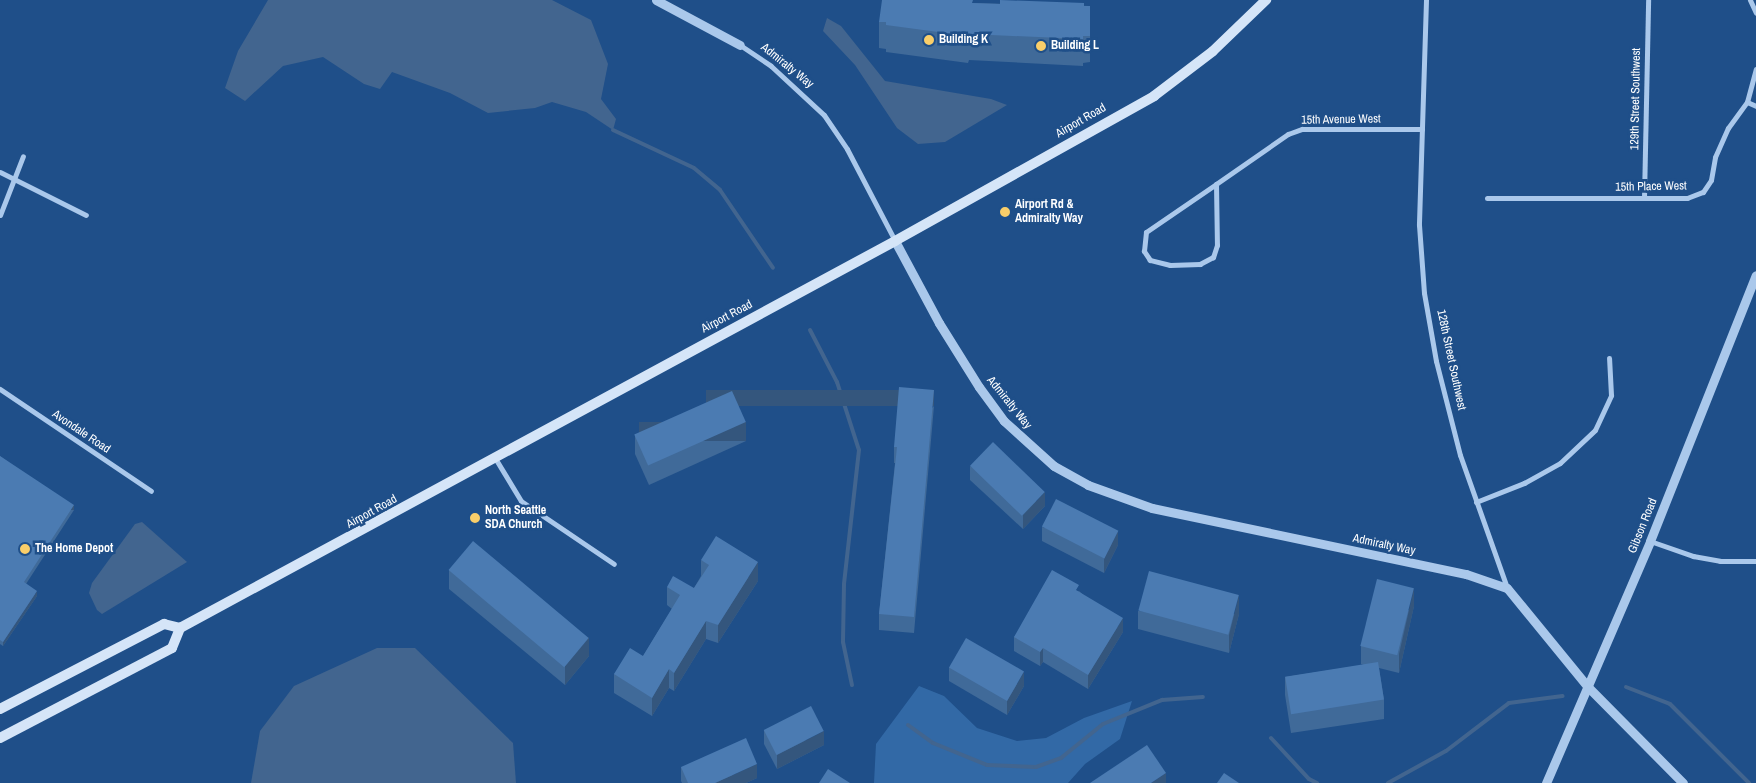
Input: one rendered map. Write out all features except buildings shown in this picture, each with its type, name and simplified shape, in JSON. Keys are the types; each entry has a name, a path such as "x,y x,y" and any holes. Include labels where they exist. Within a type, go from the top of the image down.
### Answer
{"main road":[{"name":"Airport Road","path":"0,709 164,624 180,628 896,241 1154,96 1213,51 1266,0"},
{"path":"0,738 172,648 180,628"}],"street":[{"name":"Admiralty Way","path":"656,0 740,45 786,78 824,115 847,149 939,323 979,387 1004,420 1054,466 1088,485 1152,508 1466,574 1508,588"},
{"name":"128th Street Southwest","path":"1426,0 1419,225 1424,293 1436,360 1460,454 1508,588 1588,687"},
{"name":"129th Street Southwest","path":"1644,198 1648,0"},
{"path":"1750,0 1756,13"},
{"path":"1756,69 1747,102 1756,106"},
{"name":"15th Place West","path":"1487,198 1687,198 1703,192 1711,180 1715,156 1728,128 1747,102"},
{"name":"15th Avenue West","path":"1216,184 1217,245 1213,257 1200,264 1170,265 1150,260 1144,251 1146,232 1288,134 1302,129 1422,129"},
{"path":"0,215 23,156"},
{"path":"0,172 16,178 86,216"},
{"name":"Gibson Road","path":"1546,783 1650,541 1756,275"},
{"path":"1476,502 1524,483 1560,463 1594,430 1611,395 1609,358"},
{"name":"Avondale Road","path":"0,389 151,491"},
{"path":"494,458 521,501 614,564"},
{"path":"1650,541 1693,556 1720,561 1756,561"},
{"path":"1588,687 1683,783"}],"shaded area":[{"path":"268,0 552,0 591,20 608,64 601,99 616,119 613,130 586,112 552,102 535,108 488,113 450,93 392,72 380,89 364,84 323,57 283,66 245,101 225,88 238,51"},
{"path":"827,18 841,26 885,81 991,99 1007,105 945,142 918,144 897,128 855,65 823,31"},
{"path":"142,522 187,562 102,614 97,610 89,593 92,583 135,524"},
{"path":"377,648 415,648 513,743 516,783 251,783 260,731 294,686"},
{"path":"919,686 944,696 977,728 1017,741 1046,738 1084,718 1132,701 1120,739 1085,764 1068,783 874,783 876,744"}],"waterway":[{"path":"613,130 694,168 720,190 773,268"},
{"path":"810,330 837,382 859,450 844,584 843,642 852,685"},
{"path":"1626,687 1670,704 1749,783"},
{"path":"1388,783 1446,751 1509,703 1563,696"},
{"path":"908,725 933,743 987,765 1036,767 1061,758 1103,724 1162,700 1203,697"},
{"path":"1271,738 1309,779 1317,783"}],"place":[{"name":"Building K","path":"929,40"},
{"name":"Building L","path":"1041,46"},
{"name":"Airport Rd & Admiralty Way","path":"1005,212"},
{"name":"North Seattle SDA Church","path":"475,518"},
{"name":"The Home Depot","path":"25,549"}]}
